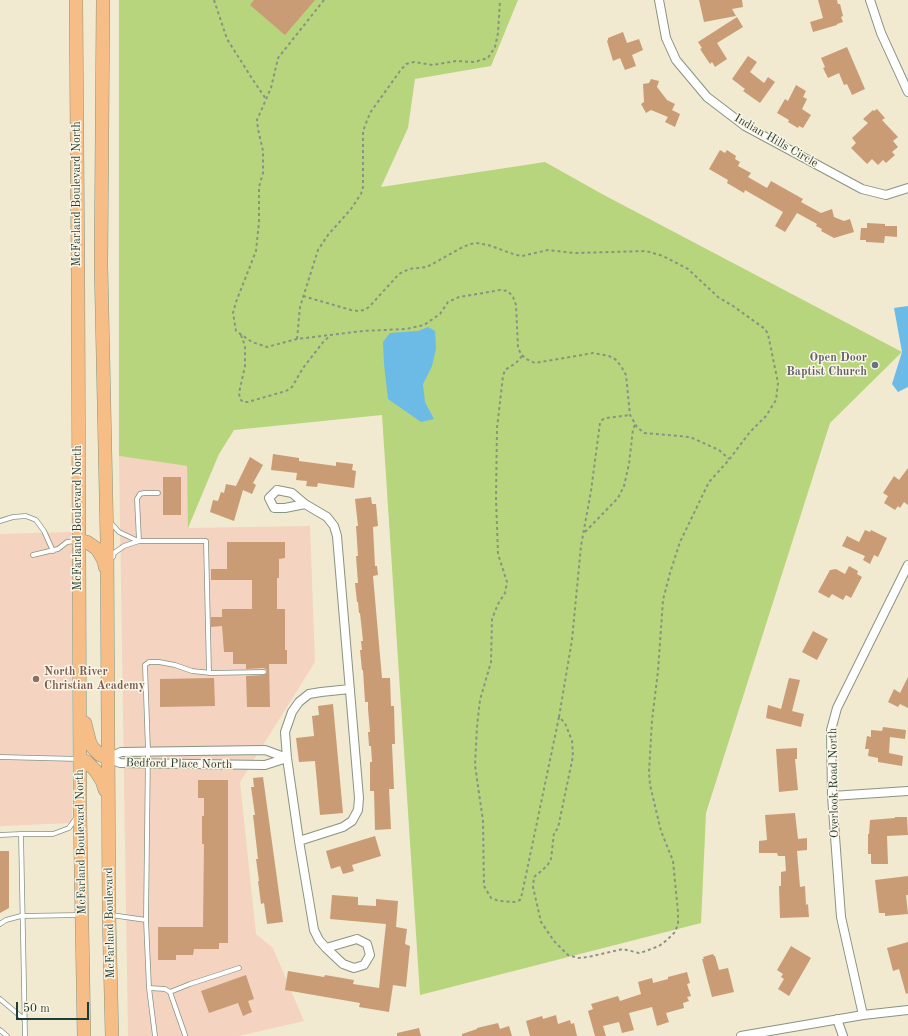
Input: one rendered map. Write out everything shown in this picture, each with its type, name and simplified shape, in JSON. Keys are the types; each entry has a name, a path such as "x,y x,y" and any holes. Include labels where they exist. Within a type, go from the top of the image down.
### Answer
{"highway":[{"name":"McFarland Boulevard North","path":"76,0 79,696 83,1035"},
{"name":"McFarland Boulevard North","path":"103,0 101,265 107,574 108,809"},
{"path":"78,540 87,542 97,550 104,561 107,574"},
{"path":"79,696 90,743 97,753 108,758"},
{"path":"80,759 92,766 99,775 104,788 108,809"},
{"name":"McFarland Boulevard","path":"108,809 112,1036"}],"street":[{"name":"Indian Hills Circle","path":"659,0 666,38 676,60 707,97 745,126 862,189 886,195 908,188"},
{"path":"870,0 880,33 908,92"},
{"path":"299,842 343,827 352,821 358,810 359,798 337,536 334,526 327,518 305,504"},
{"name":"Overlook Road North","path":"863,1015 841,917 832,796 831,730 837,708 908,565"},
{"path":"326,948 357,939 367,944 370,956 364,965 354,968 343,964 326,948 319,940 314,930 299,842 287,758 285,732 292,712 299,702 309,694 350,690"},
{"name":"Bedford Place North","path":"108,758 121,752 265,750 287,758"},
{"name":"Bedford Place North","path":"108,758 120,763 265,765 287,758"},
{"path":"832,796 908,791"},
{"path":"741,1036 837,1019 908,1010"},
{"path":"837,1019 843,1036"}],"lane":[{"path":"139,541 137,499 140,494 158,493"},
{"path":"0,521 13,517 26,516 36,520 44,531 53,551"},
{"path":"106,519 120,532 139,541"},
{"path":"33,555 53,551 68,542 78,540"},
{"path":"107,574 114,553 124,546 139,541 206,541 209,673"},
{"path":"155,1036 149,988 146,920 148,751 145,665 149,662 159,662 175,665 192,671 209,673 264,672"},
{"path":"0,757 80,759"},
{"path":"0,835 53,834 69,828 80,813"},
{"path":"21,834 25,1036"},
{"path":"0,924 6,920 23,916 81,915"},
{"path":"109,915 146,920"},
{"path":"170,992 239,968"},
{"path":"149,988 165,988 170,992 185,1035"},
{"path":"0,999 25,1020"},
{"path":"0,1030 7,1036"}],"path":[{"path":"214,0 227,39 266,99"},
{"path":"324,0 278,58 271,88 257,120 263,151 263,173 258,187 256,251 233,313 236,330 252,342 267,347 297,339 406,329 424,325 440,314 448,302 459,297 500,290 508,292 516,305 518,348 522,356 535,363 593,353 609,356 615,359 626,375 630,415 635,425 644,433 690,437 719,450 728,458"},
{"path":"297,339 300,307 318,250 351,209 361,194 363,187 363,131 370,113 406,64 414,62 433,65 456,61 474,62 488,58 492,52 498,33 500,0"},
{"path":"303,296 351,310 364,310 369,307 399,274 409,269 427,267 461,248 477,243 522,256 548,250 574,252 646,251 663,256 688,269 718,297 765,329 768,334 778,383 776,400 766,416 750,432 728,461 709,482 680,542 663,600 658,671 652,720 649,772 650,785 661,831 673,861 678,924 675,932 658,946 639,952 623,949 578,958 568,955 554,941 542,922 533,888 534,877 547,866 551,859 554,834 558,828 574,749 565,723 559,717"},
{"path":"240,334 245,346 246,366 239,393 240,399 243,402 248,402 286,391 292,387 303,368 324,341 332,335"},
{"path":"522,356 516,363 505,370 503,376 497,428 496,498 498,554 506,582 506,593 498,604 492,619 491,662 480,700 474,765 483,821 484,886 491,898 499,901 515,902 520,900 522,894 559,717 572,640 576,588 600,424 602,420 606,418 630,415"},
{"path":"584,533 618,498 624,486 629,464 633,429 635,425"}],"shaded area":[{"path":"119,456 187,466 189,528 310,526 315,662 240,782 256,934 273,948 304,1021 239,1036 128,1036"},
{"name":"North River Christian Academy","path":"72,532 72,823 0,826 0,534"}],"green space":[{"path":"119,0 518,0 491,66 415,79 408,128 381,187 545,162 602,194 902,352 830,423 706,813 701,923 420,995 382,415 234,430 219,454 188,528 187,466 119,456"}],"water":[{"path":"908,306 908,387 898,392 892,384 902,352 894,308"},
{"path":"428,327 435,331 436,349 432,366 423,384 425,402 434,419 421,422 388,399 383,342 390,333 418,331"}],"building":[{"path":"254,0 315,0 285,35 250,5"},
{"path":"699,0 742,0 743,7 732,9 736,16 704,22"},
{"path":"818,0 837,0 838,4 840,4 843,22 813,32 810,22 823,18"},
{"path":"737,17 743,27 717,43 727,59 715,67 712,62 710,64 700,49 702,48 698,42"},
{"path":"623,32 627,43 639,39 643,50 632,55 636,66 625,70 620,58 613,61 607,41 608,38"},
{"path":"847,47 865,89 852,95 847,84 844,85 839,73 828,78 823,68 825,67 821,58"},
{"path":"748,56 757,62 750,72 764,83 768,77 775,82 760,103 743,91 745,89 732,79"},
{"path":"651,79 659,81 657,87 667,100 675,104 672,110 680,114 675,127 665,122 668,117 651,110 646,113 641,104 644,102 643,84 649,83"},
{"path":"796,85 806,91 803,97 807,99 802,109 811,115 803,128 799,126 798,128 788,122 789,120 777,113 785,99 788,101"},
{"path":"877,109 885,118 882,120 898,137 893,141 898,147 892,152 895,155 886,163 883,160 878,165 872,159 867,164 851,148 856,143 852,138 868,123 863,119 873,110 874,111"},
{"path":"720,150 725,153 727,150 736,156 735,159 740,162 738,166 751,173 748,177 767,188 771,181 803,199 801,202 821,213 832,209 834,217 844,221 850,219 854,232 834,238 821,231 822,229 816,226 817,224 797,213 785,232 775,226 783,212 745,190 744,193 727,183 728,180 709,169"},
{"path":"867,223 897,226 897,237 885,236 884,243 866,242 866,240 860,240 861,228 867,228"},
{"path":"273,454 299,458 299,461 336,466 336,462 353,464 352,470 356,471 354,488 318,483 317,487 306,486 307,481 296,480 297,473 271,470"},
{"path":"250,457 263,465 253,483 256,485 252,494 243,490 234,521 210,512 213,500 218,501 221,492 224,493 226,484 236,486"},
{"path":"908,468 908,505 904,502 900,508 898,506 895,510 884,503 888,496 883,493 894,476 899,480"},
{"path":"163,477 181,477 181,515 163,515"},
{"path":"371,497 372,504 376,504 378,526 373,527 375,566 377,566 378,575 373,576 382,678 390,678 391,706 394,706 395,744 392,744 394,789 389,789 391,829 375,830 374,791 370,791 370,762 372,762 368,732 370,732 368,702 365,702 360,650 362,650 361,641 363,641 355,583 358,583 356,526 358,526 355,499"},
{"path":"865,530 870,532 871,530 887,538 878,557 874,555 870,564 863,560 865,556 842,546 847,536 859,542"},
{"path":"227,542 285,542 285,558 279,559 279,578 277,578 277,609 285,609 285,650 287,650 287,664 269,664 270,707 247,707 246,676 264,675 267,673 267,670 264,668 246,669 246,664 233,664 233,652 224,652 222,626 211,627 211,617 222,617 222,609 252,609 252,580 211,580 211,569 227,569"},
{"path":"849,566 858,571 857,574 862,577 851,598 846,595 843,600 832,594 829,598 818,592 830,570 836,569 845,574"},
{"path":"813,631 828,639 817,660 802,652"},
{"path":"908,677 908,708 900,704 898,707 888,702 894,689 900,693"},
{"path":"214,678 215,706 160,707 160,679"},
{"path":"789,678 800,680 792,711 804,714 801,727 766,718 768,705 781,709"},
{"path":"333,704 343,813 320,815 315,761 299,762 296,738 314,736 312,716 319,715 318,706"},
{"path":"883,727 906,730 905,739 890,737 889,753 903,756 902,766 878,762 878,758 868,756 869,749 865,749 867,736 871,737 871,730 882,731"},
{"path":"797,748 797,759 795,759 798,790 779,792 776,749"},
{"path":"263,777 283,922 267,924 264,903 261,904 258,881 256,859 258,859 253,815 255,815 251,787 254,787 253,778"},
{"path":"198,780 228,780 228,943 219,943 219,949 194,949 193,955 176,955 176,960 158,960 158,927 203,927 204,844 202,844 202,816 204,816 204,798 198,798"},
{"path":"795,813 798,839 807,838 807,850 797,851 800,887 805,886 806,905 808,904 809,917 780,918 779,886 781,886 781,872 786,871 785,856 778,856 777,853 759,853 759,841 767,840 765,815"},
{"path":"907,817 908,835 887,836 888,864 872,864 871,854 868,854 870,820"},
{"path":"375,836 381,856 352,865 354,871 343,874 340,866 331,869 326,851"},
{"path":"0,851 9,851 9,908 0,913"},
{"path":"908,876 908,895 906,895 908,914 885,916 885,913 879,913 875,880"},
{"path":"332,895 358,897 358,905 376,906 376,899 398,901 396,927 407,929 405,944 410,946 406,987 393,985 389,1012 359,1007 360,1003 285,990 288,971 354,980 353,984 379,988 386,924 330,919"},
{"path":"908,942 908,993 906,994 899,969 893,971 887,948"},
{"path":"791,946 811,958 789,996 778,989 784,979 781,977 783,974 777,970"},
{"path":"713,954 719,970 728,968 734,992 712,997 702,959 704,959 703,957"},
{"path":"687,972 690,983 687,984 691,996 687,997 689,1001 683,1003 684,1008 666,1013 669,1022 657,1026 652,1007 629,1013 634,1030 622,1033 619,1022 603,1026 606,1036 595,1036 588,1011 593,1009 591,1004 618,996 620,1001 641,994 638,982 652,978 653,983"},
{"path":"246,975 254,999 248,1001 252,1012 243,1016 238,1003 209,1013 201,991"},
{"path":"556,1015 558,1024 570,1020 571,1024 574,1023 577,1036 530,1036 526,1021 542,1016 543,1019"},
{"path":"498,1023 500,1029 509,1026 512,1036 462,1036 462,1034 477,1028"},
{"path":"419,1028 421,1036 397,1036 397,1033"}],"place":[{"name":"Open Door Baptist Church","path":"875,365"},
{"name":"North River Christian Academy","path":"36,679"}]}
